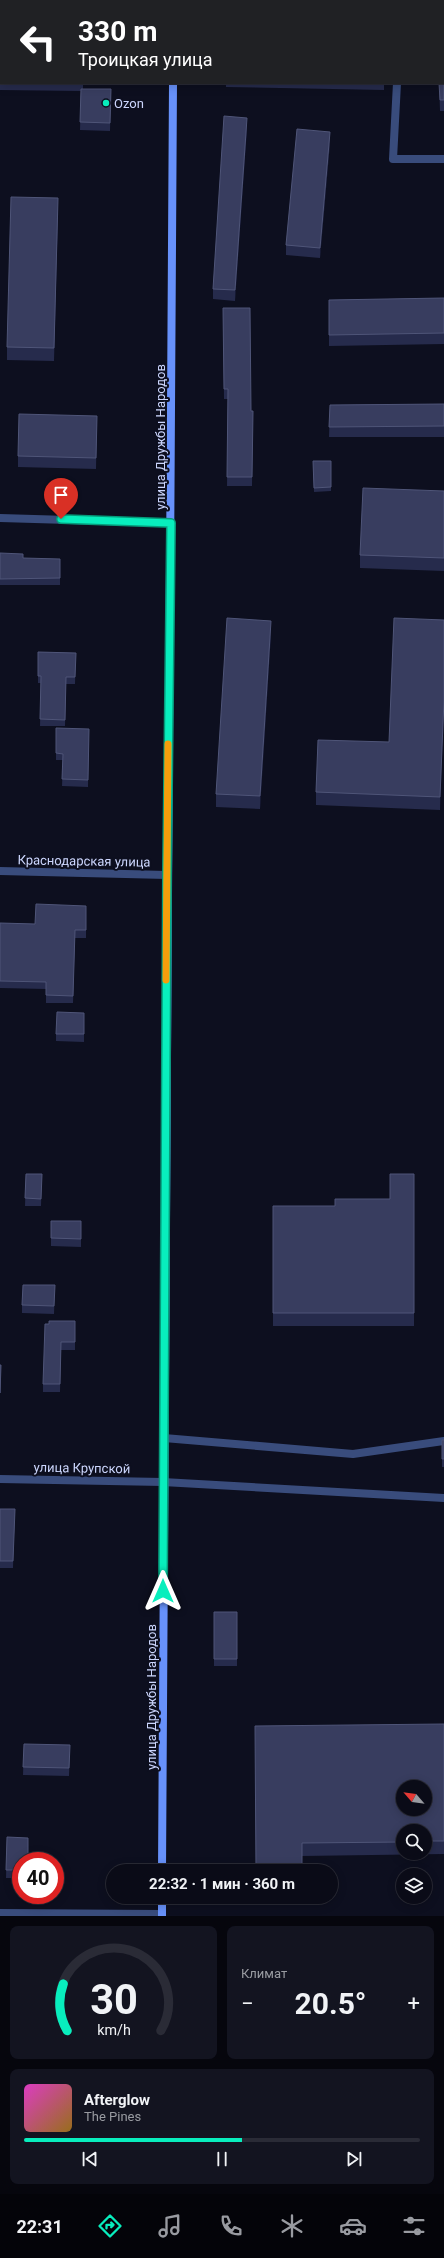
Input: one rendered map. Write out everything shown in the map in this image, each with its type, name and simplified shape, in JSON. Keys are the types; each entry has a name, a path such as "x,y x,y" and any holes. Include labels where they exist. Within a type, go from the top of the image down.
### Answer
{"street":[{"name":"улица Дружбы Народов","path":"162,1864 163,1482 173,84"},
{"path":"397,84 393,159 444,159"},
{"path":"0,518 171,523"},
{"name":"Краснодарская улица","path":"0,872 167,875"},
{"path":"164,1438 353,1454 444,1441"},
{"name":"улица Крупской","path":"0,1479 163,1482 444,1498"},
{"path":"0,1913 162,1915 162,1904"}],"building":[{"path":"439,84 444,84 444,100 440,100"},
{"path":"81,89 111,89 110,123 80,122"},
{"path":"224,116 247,118 235,290 213,289"},
{"path":"297,129 330,132 320,248 286,245"},
{"path":"11,197 58,198 54,348 7,347"},
{"path":"444,298 444,333 329,335 329,300"},
{"path":"223,308 250,308 251,411 253,411 252,477 227,477 228,389 224,389"},
{"path":"444,404 444,426 329,427 330,405"},
{"path":"19,414 97,416 96,458 18,456"},
{"path":"313,461 331,461 331,487 314,488"},
{"path":"363,488 444,491 444,558 360,555"},
{"path":"0,553 23,554 23,558 60,559 60,578 0,579"},
{"path":"227,618 271,621 260,796 216,794"},
{"path":"394,618 444,620 444,699 440,797 316,792 318,740 389,742"},
{"path":"38,652 76,653 75,677 66,677 65,720 40,719 41,676 38,676"},
{"path":"56,728 89,729 88,780 62,779 63,754 56,753"},
{"path":"36,904 86,906 86,930 75,930 73,996 46,995 46,982 0,981 0,923 35,924"},
{"path":"57,1012 84,1013 84,1034 56,1034"},
{"path":"26,1174 42,1174 41,1199 25,1198"},
{"path":"390,1174 414,1174 414,1313 273,1313 273,1206 335,1206 335,1199 390,1199"},
{"path":"51,1221 81,1221 81,1239 51,1238"},
{"path":"23,1285 55,1285 54,1306 22,1305"},
{"path":"49,1321 75,1321 75,1342 61,1342 60,1384 43,1384 45,1324 49,1324"},
{"path":"0,1365 1,1365 0,1393"},
{"path":"442,1440 444,1440 444,1459 442,1459"},
{"path":"0,1509 15,1509 13,1561 0,1561"},
{"path":"214,1612 237,1612 237,1659 214,1659"},
{"path":"444,1724 444,1841 432,1841 432,1824 396,1824 396,1842 302,1843 302,1864 256,1864 255,1726"},
{"path":"24,1744 70,1745 69,1768 23,1767"},
{"path":"7,1837 28,1838 28,1852 12,1852 12,1870 6,1870"}],"slow traffic":[{"path":"166,980 168,744"}],"place":[{"name":"Ozon","path":"106,103"}],"route":[{"path":"61,519 171,523 167,875 163,1591"}]}
